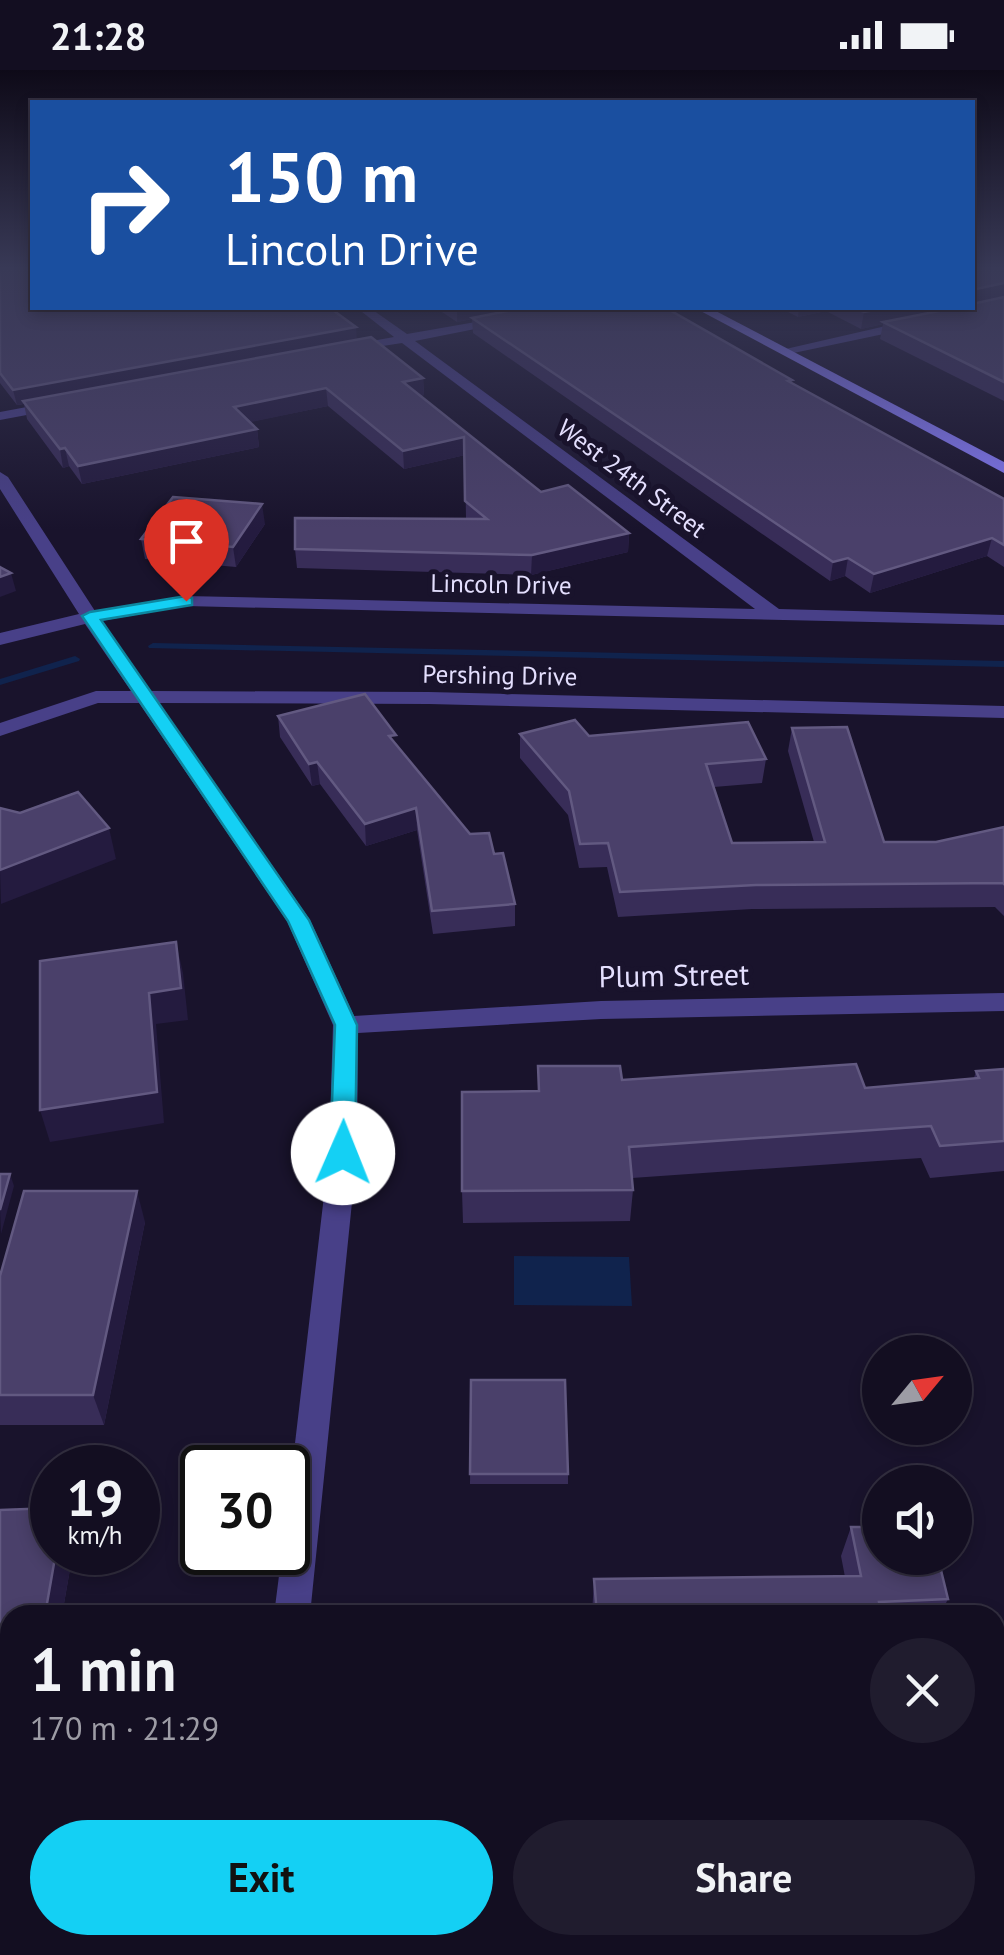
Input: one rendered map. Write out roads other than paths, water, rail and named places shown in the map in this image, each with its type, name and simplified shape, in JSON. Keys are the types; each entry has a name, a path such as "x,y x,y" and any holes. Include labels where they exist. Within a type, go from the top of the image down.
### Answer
{"main road":[{"path":"790,354 1004,468"}],"street":[{"name":"West 24th Street","path":"428,354 776,616"},
{"path":"0,416 74,402"},
{"path":"0,477 298,920 346,1025 343,1153 293,1605"},
{"name":"Lincoln Drive","path":"0,639 90,616 186,601 1004,620"},
{"name":"Pershing Drive","path":"0,730 96,697 430,698 1004,712"},
{"name":"Plum Street","path":"346,1025 601,1010 1004,1002"}],"water":[{"path":"514,1256 629,1257 632,1306 514,1305"}],"waterway":[{"path":"153,646 1004,664"},
{"path":"0,682 75,659"}]}
